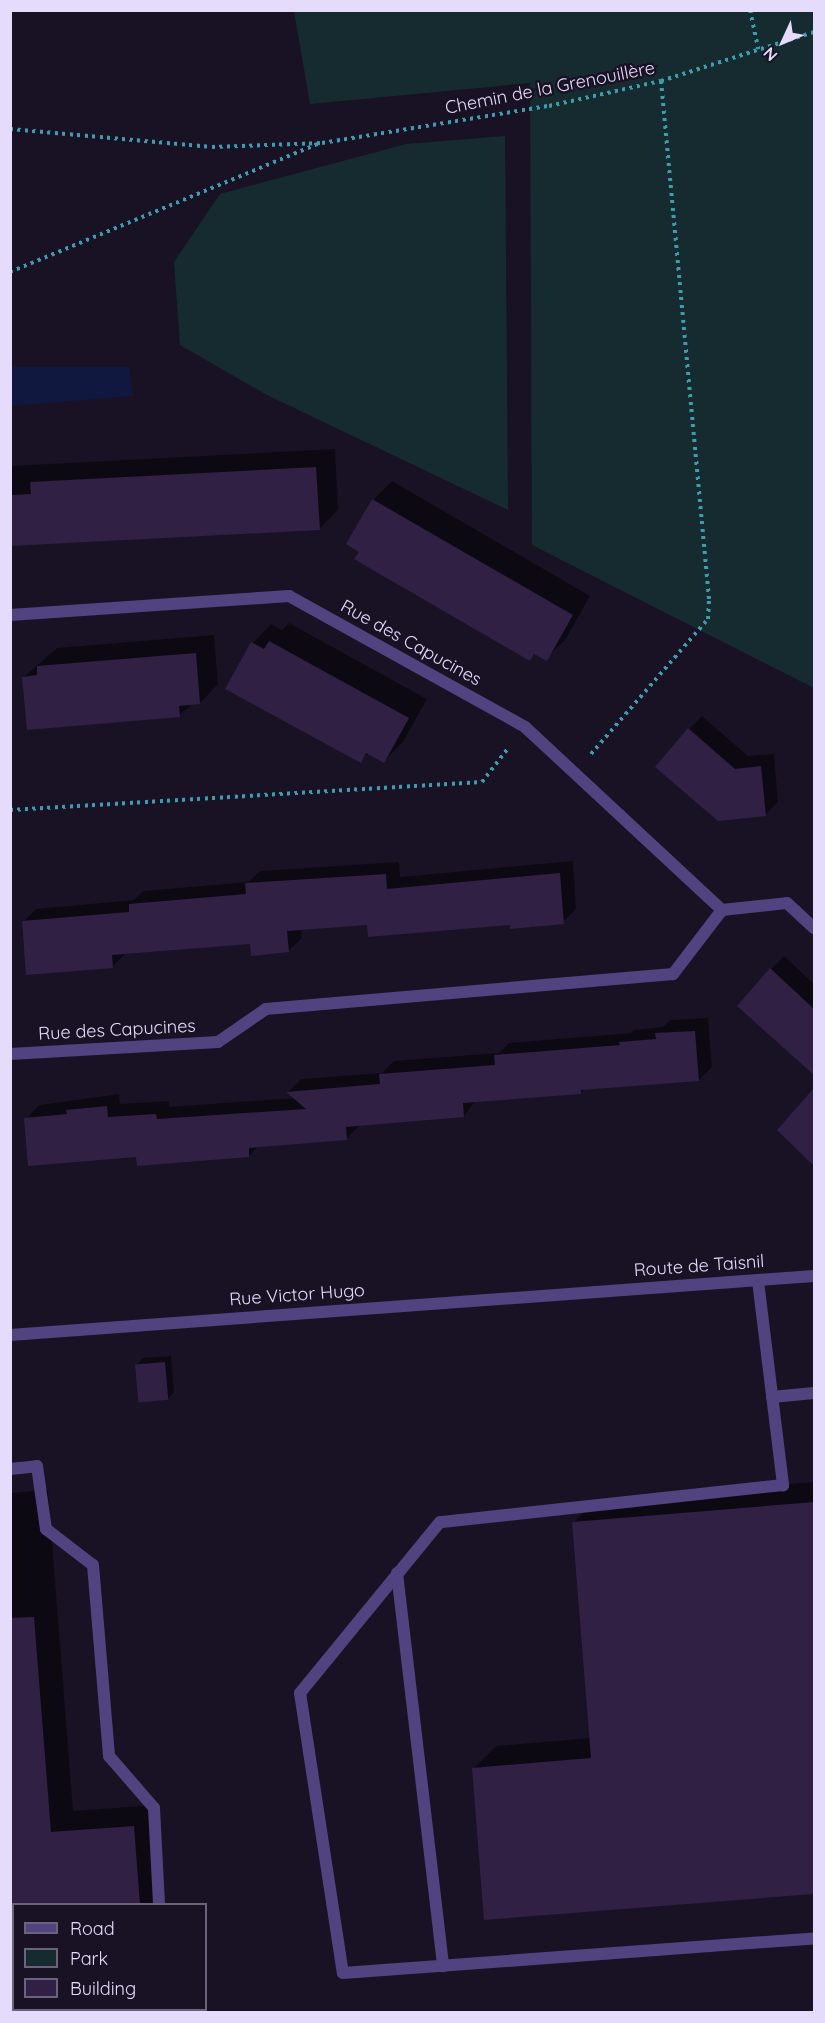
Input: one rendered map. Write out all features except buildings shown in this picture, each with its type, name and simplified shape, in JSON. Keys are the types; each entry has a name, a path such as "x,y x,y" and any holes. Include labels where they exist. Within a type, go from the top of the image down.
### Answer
{"street":[{"name":"Rue des Capucines","path":"10,615 289,596 525,727 722,910 673,974 266,1009 218,1042 10,1054"},
{"path":"722,910 787,903 814,928"},
{"name":"Route de Taisnil","path":"587,1292 814,1276"},
{"path":"758,1281 783,1485 440,1522 300,1693 344,1974 814,1938"},
{"name":"Rue Victor Hugo","path":"10,1335 587,1292"},
{"path":"772,1397 814,1393"},
{"path":"10,1469 38,1467 46,1529 93,1564 109,1756 154,1808 159,1903"},
{"path":"397,1573 443,1966"}],"path":[{"path":"750,10 758,49"},
{"name":"Chemin de la Grenouillère","path":"322,143 549,106 661,81 814,32"},
{"path":"575,773 708,619 709,599 661,81"},
{"path":"10,129 212,147 322,143"},
{"path":"10,272 322,143"},
{"path":"10,810 482,783 525,727"}],"green space":[{"path":"294,11 814,11 814,688 532,545 530,83 310,104"},
{"path":"505,136 508,510 267,395 180,345 174,262 220,194 406,144"}],"water":[{"path":"11,367 129,367 132,396 11,406"}]}
